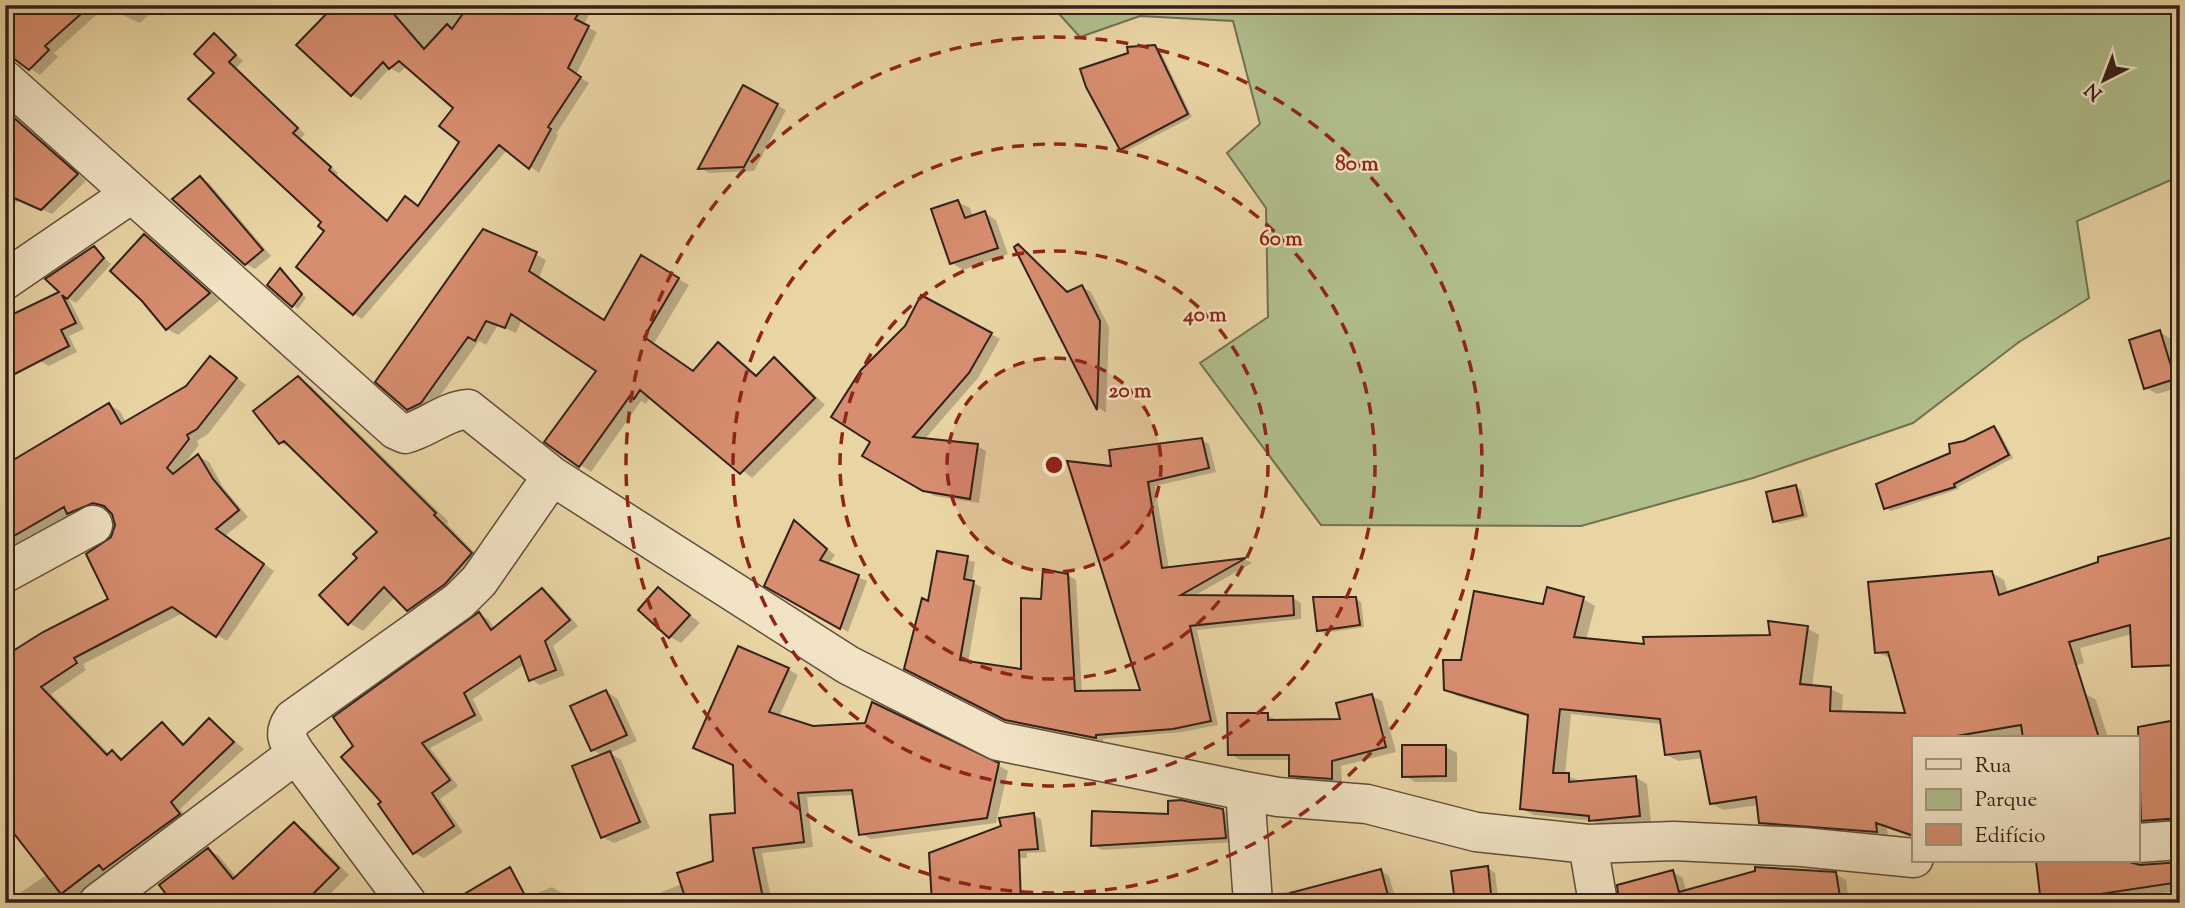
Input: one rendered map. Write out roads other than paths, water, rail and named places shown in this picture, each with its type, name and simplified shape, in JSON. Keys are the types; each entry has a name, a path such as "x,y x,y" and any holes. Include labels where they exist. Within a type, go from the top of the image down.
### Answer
{"street":[{"path":"5,80 396,430 405,435 455,410 468,409 552,476 848,665 975,732 998,741 1245,791 1278,797 1367,804 1476,832 1588,844 1674,841 1764,845 1912,859"},
{"path":"5,280 131,194"},
{"path":"407,903 296,754 286,738 286,728 293,719 459,601 479,581 552,476"},
{"path":"5,573 93,525"},
{"path":"98,903 296,754"},
{"path":"1245,791 1253,903"},
{"path":"2140,843 2180,840"},
{"path":"1588,844 1598,903"}]}
